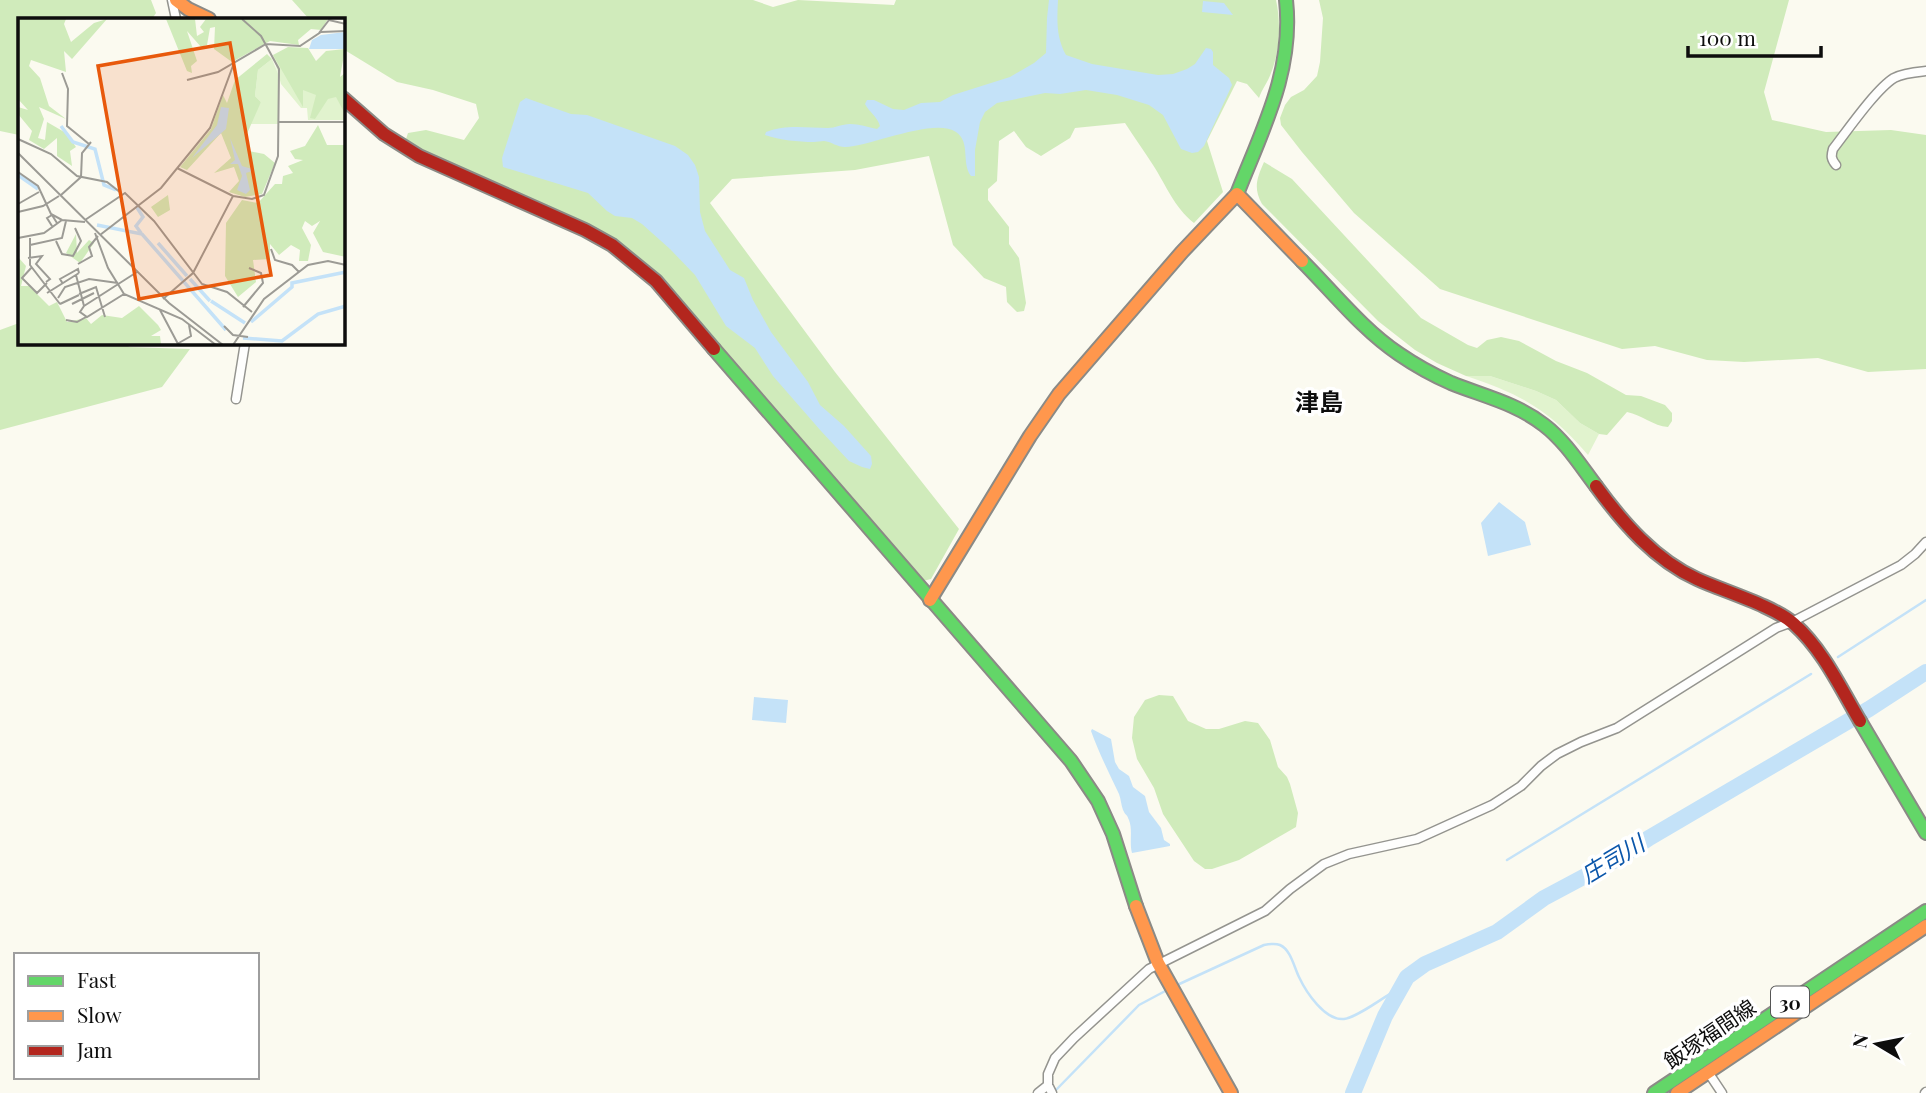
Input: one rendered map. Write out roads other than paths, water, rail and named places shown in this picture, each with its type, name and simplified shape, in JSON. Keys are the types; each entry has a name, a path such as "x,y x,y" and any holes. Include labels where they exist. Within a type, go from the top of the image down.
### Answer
{"street":[{"path":"174,0 176,18"},
{"path":"174,0 207,18"},
{"path":"930,600 1030,436 1059,394 1238,190 1281,81 1289,45 1286,0"},
{"path":"1836,164 1832,161 1833,149 1883,87 1895,78 1926,71"},
{"path":"345,100 384,134 419,156 585,229 612,245 656,281 1071,761 1098,801 1120,853 1140,918 1158,963 1231,1093"},
{"path":"1238,190 1377,337 1399,354 1452,383 1488,395 1544,425 1570,452 1611,507 1635,534 1661,557 1694,579 1766,608 1792,622 1816,648 1926,833"},
{"path":"236,399 244,345"},
{"path":"1038,1093 1050,1089 1048,1074 1055,1058 1093,1020 1158,963 1265,911 1324,864 1349,854 1417,839 1492,805 1521,786 1557,754 1617,728 1776,628 1901,565 1926,542"},
{"name":"飯塚福間線","path":"1654,1093 1926,911"},
{"name":"飯塚福間線","path":"1677,1093 1926,926"},
{"path":"1708,1072 1722,1093"}],"water":[{"path":"1049,0 1058,0 1059,35 1066,55 1092,64 1158,75 1173,74 1195,64 1206,48 1211,49 1213,65 1229,78 1232,85 1204,146 1198,152 1192,153 1181,149 1163,115 1149,105 1117,95 1086,90 1045,93 997,103 985,112 980,122 975,150 975,176 971,176 968,171 961,136 946,128 918,130 845,147 824,141 795,141 765,135 766,132 789,127 828,128 850,124 877,129 880,126 865,104 867,100 904,110 921,103 940,102 953,95 1010,77 1046,53"},
{"path":"1203,1 1224,3 1233,15 1202,12"},
{"path":"526,98 571,114 587,115 675,146 688,155 699,177 700,212 705,231 730,270 744,278 771,332 808,382 820,405 844,426 871,456 870,469 849,461 821,431 773,376 755,348 726,326 695,275 642,224 632,218 615,216 588,193 503,167 502,158 520,102"},
{"path":"1499,502 1525,522 1531,545 1488,556 1481,523"},
{"path":"754,697 788,700 786,723 752,720"},
{"path":"1092,729 1111,739 1115,762 1119,769 1129,776 1133,787 1145,796 1149,812 1170,846 1132,853 1129,820 1097,747"}],"waterway":[{"path":"1838,657 1926,600"},
{"name":"庄司川","path":"1353,1093 1385,1016 1407,977 1425,964 1497,932 1544,898 1619,858 1869,709 1926,672"},
{"path":"1507,860 1811,674"},
{"path":"1175,986 1264,945 1274,944 1287,951 1311,997 1323,1011 1337,1018 1357,1015 1401,987"},
{"path":"1055,1091 1139,1005 1169,989"}],"district":[{"name":"津島","path":"1319,401"}]}
